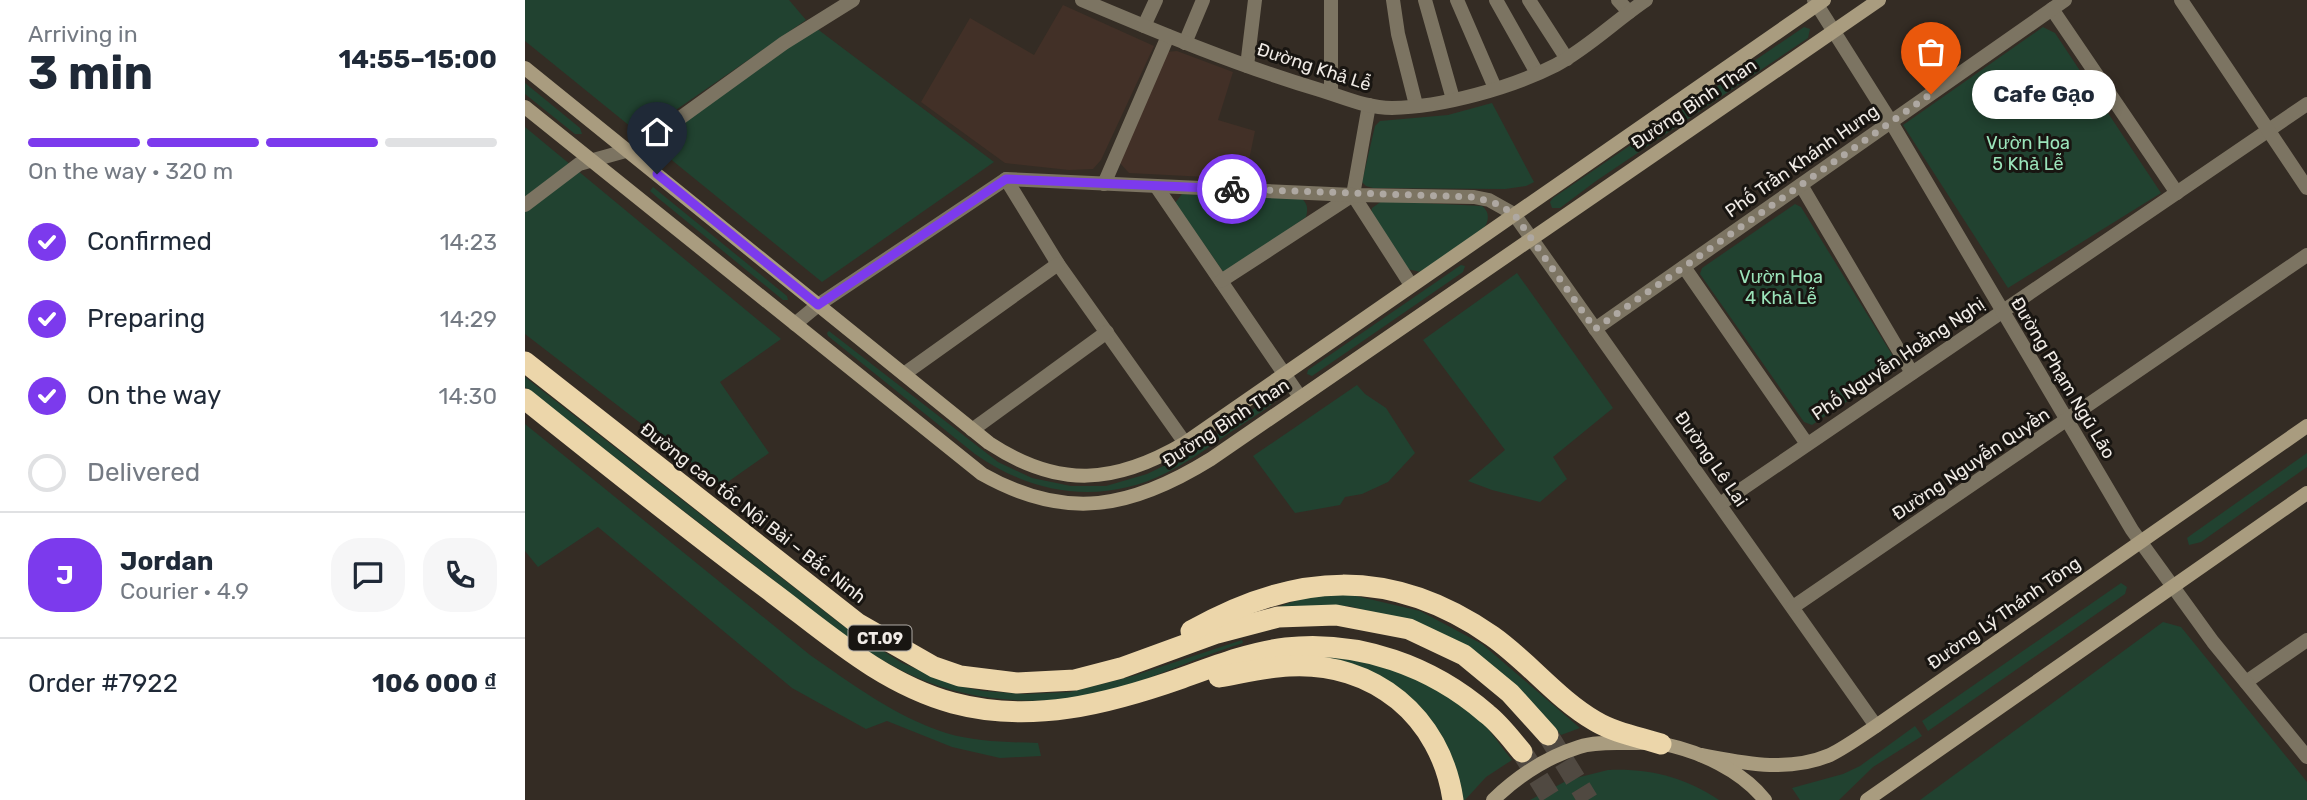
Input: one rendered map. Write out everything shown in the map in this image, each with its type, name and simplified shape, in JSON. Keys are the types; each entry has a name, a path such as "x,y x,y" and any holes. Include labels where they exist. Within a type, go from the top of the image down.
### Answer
{"highway":[{"name":"Đường cao tốc Nội Bài – Bắc Ninh","path":"525,362 857,623 934,667 960,676 986,680 1047,683 1098,675 1217,633 1278,617 1336,614 1409,629 1464,655 1510,693 1548,735"},
{"name":"CT.09","path":"525,399 644,496 847,650 901,683 953,703 1010,712 1081,708 1159,686"},
{"path":"1141,660 1214,619 1255,600 1301,588 1351,584 1427,602 1463,619 1491,635 1598,723 1612,730 1661,744"},
{"path":"1159,686 1226,663 1285,648 1342,647 1396,660 1446,683 1489,714 1522,752"},
{"path":"1159,686 1289,666 1351,674 1386,689 1409,709 1429,732 1442,758 1453,800"}],"main road":[{"name":"Đường Bình Than","path":"525,107 982,474 1013,490 1058,502 1092,504 1114,502 1169,484 1211,459 1879,0"},
{"name":"Đường Bình Than","path":"525,68 1001,451 1025,464 1073,475 1100,475 1134,469 1185,443 1819,2"},
{"name":"Đường Lý Thánh Tông","path":"1701,755 1764,766 1785,766 1829,755 1876,726 2307,426"},
{"path":"1867,800 2307,494"},
{"path":"1493,800 1507,787 1553,757 1581,746 1606,743 1661,744 1701,755 1738,775 1765,800"}],"street":[{"path":"525,205 579,164 640,147 784,43 853,0"},
{"name":"Đường Khả Lễ","path":"1082,0 1247,66 1369,105 1392,108 1453,99 1537,73 1567,59 1646,0"},
{"path":"1144,26 1156,0"},
{"path":"1185,43 1203,0"},
{"path":"1247,66 1255,0"},
{"path":"1331,0 1331,93"},
{"path":"1393,0 1398,34 1416,105"},
{"path":"1425,0 1453,99"},
{"path":"1457,0 1495,88"},
{"path":"1496,0 1537,73"},
{"path":"1529,0 1567,59"},
{"path":"1618,0 1629,12"},
{"name":"Phố Trần Khánh Hưng","path":"1595,329 2065,0"},
{"path":"2181,0 2307,188"},
{"name":"Đường Phạm Ngũ Lão","path":"1819,2 1834,32 1891,122 2001,312 2140,542 2172,587 2307,757"},
{"path":"2052,9 2177,192"},
{"path":"1104,184 1168,36"},
{"name":"Phố Nguyễn Hoằng Nghị","path":"1720,504 2307,104"},
{"path":"1369,105 1353,195 1411,285"},
{"path":"795,324 818,305 1006,179 1353,195 1474,197 1497,204 1514,214"},
{"path":"1006,179 1058,264 1185,443"},
{"path":"1801,185 1912,373"},
{"path":"1156,186 1300,397"},
{"path":"1221,281 1353,195"},
{"name":"Đường Lê Lai","path":"1514,214 1876,726"},
{"name":"Đường Nguyễn Quyền","path":"1793,607 2067,422 2307,255"},
{"path":"904,374 1058,264"},
{"path":"1684,267 1807,444"},
{"path":"972,430 1107,332"},
{"path":"2246,682 2307,640"}],"shaded area":[{"path":"1063,5 1154,46 1101,160 1093,169 1069,170 1005,163 921,102 970,18 1034,55"},
{"path":"1177,51 1233,72 1218,120 1255,131 1245,179 1129,173 1120,163 1165,52"}],"green space":[{"path":"525,0 789,0 806,20 644,132 636,131 525,41"},
{"path":"1804,27 1810,29 1808,38 1560,208 1552,208 1550,202 1553,198"},
{"name":"Vườn Hoa 5 Khả Lễ","path":"2043,27 2055,33 2161,193 2008,288 1903,125"},
{"path":"816,28 994,162 822,282 652,144"},
{"path":"525,83 580,128 582,134 575,134 525,94"},
{"path":"1492,103 1534,182 1505,189 1373,188 1362,182 1375,126 1380,121 1448,115"},
{"path":"525,127 781,339 720,382 769,453 722,486 525,334"},
{"path":"653,187 787,296 788,300 783,300 658,198 650,191"},
{"path":"1182,194 1301,198 1307,212 1306,217 1224,273 1175,203"},
{"path":"1382,201 1482,206 1488,220 1484,228 1421,272 1407,269 1371,214 1372,208"},
{"name":"Vườn Hoa 4 Khả Lễ","path":"1795,204 1801,207 1896,361 1894,370 1812,425 1804,422 1700,274 1702,268"},
{"path":"1461,265 1465,266 1463,272 1312,376 1307,374 1308,370"},
{"path":"1517,273 1613,408 1553,457 1567,479 1540,502 1468,481 1505,450 1423,340"},
{"path":"829,331 998,462 1032,478 1071,486 1106,486 1147,474 1190,453 1278,392 1281,396 1204,451 1166,473 1117,489 1068,491 1020,479 975,454 828,336"},
{"path":"525,377 842,625 902,663 959,686 1025,694 1070,692 1133,676 1242,640 1243,643 1127,685 1056,700 1000,699 963,693 928,682 891,665 834,628 525,387"},
{"path":"1357,385 1386,408 1415,453 1388,482 1362,494 1345,497 1340,505 1295,513 1253,456"},
{"path":"525,424 810,655 858,688 892,709 946,733 992,741 1038,743 1041,756 1000,758 952,747 887,721 866,729 792,688 598,527 538,567 525,551"},
{"path":"2307,453 2307,467 2201,542 2189,545 2187,538"},
{"path":"2121,583 2127,587 2125,594 1928,731 1922,721"},
{"path":"1311,595 1352,595 1420,611 1482,644 1580,728 1561,735 1516,686 1416,623 1348,606 1278,607"},
{"path":"2163,622 2181,627 2307,782 2307,800 1920,800"},
{"path":"1342,653 1417,677 1452,696 1482,722 1512,760 1486,777 1465,800 1461,800 1427,717 1293,654"},
{"path":"1915,726 1922,736 1873,767 1839,800 1800,800 1792,788 1843,774 1860,766"},
{"path":"1608,770 1666,776 1693,785 1719,800 1530,800 1568,780"}],"tunnel":[{"path":"1548,735 1588,800"},
{"path":"1522,752 1552,800"}],"way so far":[{"path":"1232,189 1474,197 1489,200 1514,214 1595,329 1931,94"}],"place":[{"name":"Cafe Gạo","path":"1931,94"}],"route":[{"path":"657,174 818,305 1006,179 1232,189"}]}
